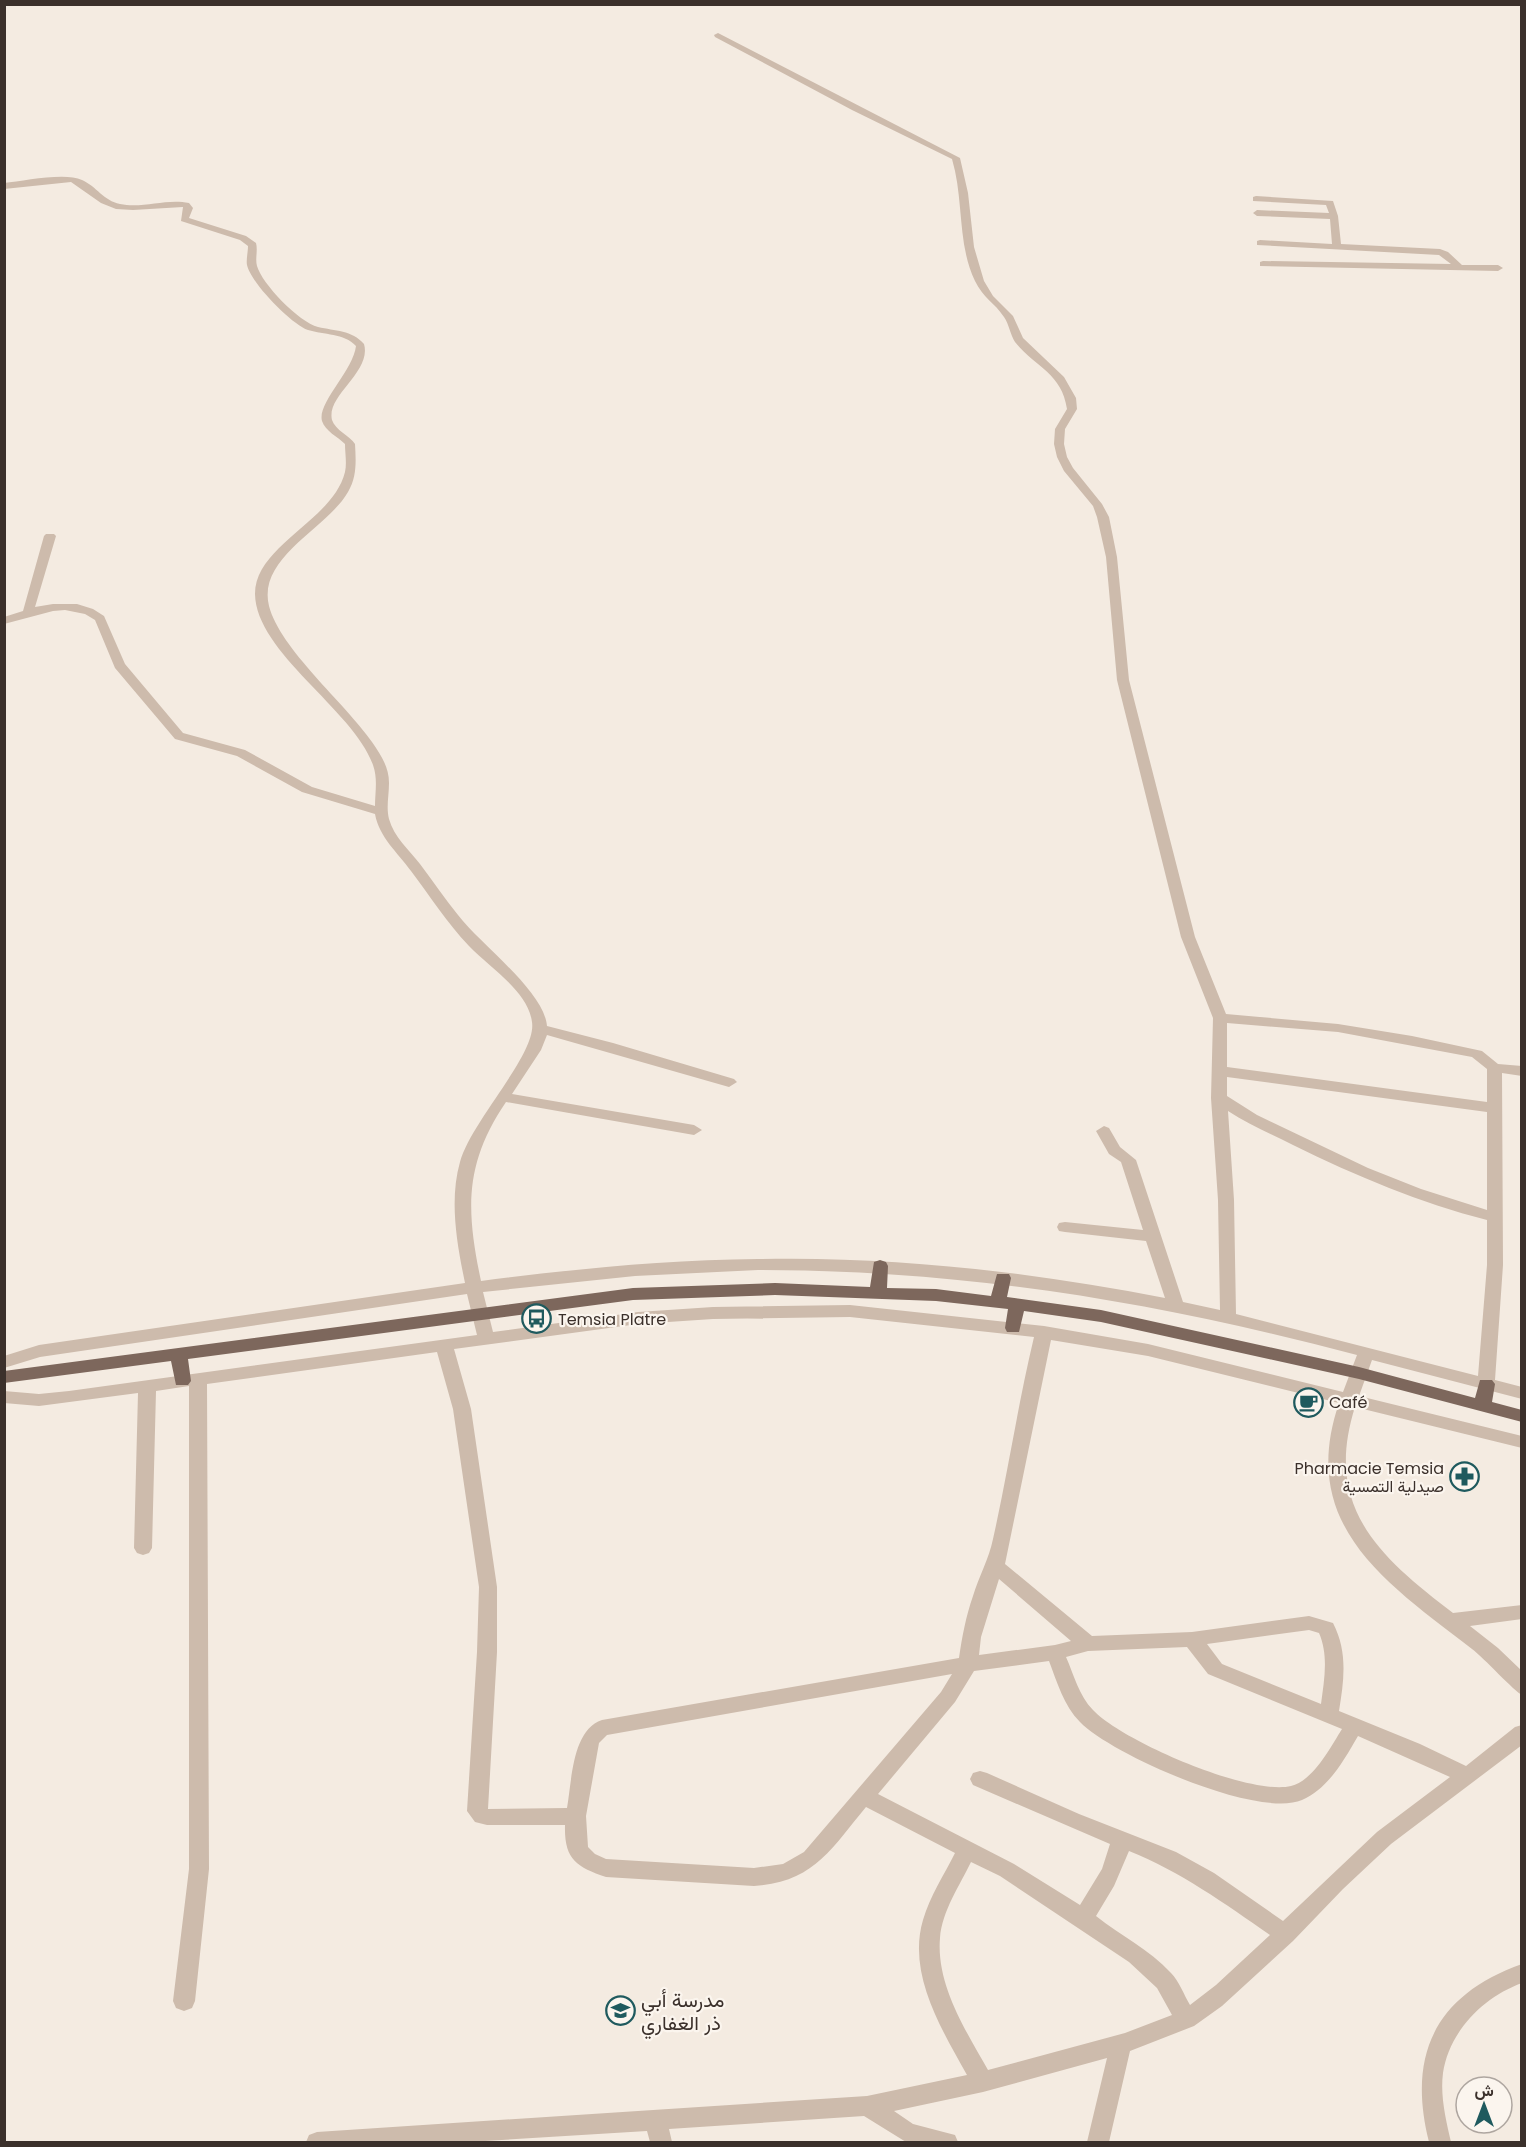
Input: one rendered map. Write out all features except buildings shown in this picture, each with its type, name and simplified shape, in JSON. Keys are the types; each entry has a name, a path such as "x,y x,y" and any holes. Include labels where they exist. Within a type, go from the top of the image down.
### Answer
{"main road":[{"path":"878,1292 880,1266"},
{"path":"998,1302 1003,1278"},
{"path":"4,1377 633,1294 775,1288 878,1292 998,1302 1158,1327 1359,1373 1521,1416"},
{"path":"1013,1328 1017,1304"},
{"path":"179,1353 190,1380"},
{"path":"1483,1406 1486,1384"}],"street":[{"path":"718,35 957,160 964,192 970,251 981,282 988,296 1005,313 1019,340 1069,389 1072,409 1061,425 1060,441 1065,463 1102,514 1113,565 1118,657 1123,680 1188,937 1220,1018 1219,1098 1226,1200 1228,1318"},
{"path":"4,186 72,179 82,182 105,201 117,207 172,203 186,205 189,208 184,219 243,238 253,245 252,265 257,274 298,321 311,328 346,336 359,342 362,354 359,364 330,404 327,414 330,424 350,444 352,468 349,482 329,511 286,549 268,570 262,583 261,593 269,619 288,654 356,729 380,762 383,776 380,811 395,842 466,935 504,972 536,1010 540,1029 534,1050 477,1138 467,1169 462,1223 465,1249 486,1339"},
{"path":"1256,199 1329,203 1334,216 1336,247"},
{"path":"1257,213 1334,216"},
{"path":"1260,243 1440,252 1460,267"},
{"path":"1263,264 1498,268"},
{"path":"28,613 32,590 50,536"},
{"path":"4,621 28,613 67,606 78,606 93,613 100,618 119,665 179,736 193,742 232,750 252,758 300,786 340,802 380,811"},
{"path":"1220,1018 1338,1028 1412,1040 1477,1054 1494,1068 1521,1071"},
{"path":"540,1029 608,1046 729,1082"},
{"path":"1486,1384 1495,1265 1494,1068"},
{"path":"1220,1071 1494,1108"},
{"path":"503,1097 694,1130"},
{"path":"1219,1098 1243,1114 1326,1155 1462,1209 1495,1217"},
{"path":"1104,1131 1114,1150 1128,1160 1176,1306"},
{"path":"1065,1227 1153,1236"},
{"path":"4,1362 39,1351 474,1287 633,1268 773,1263 880,1266 1003,1278 1176,1306 1521,1393"},
{"path":"4,1397 39,1400 638,1318 779,1311 850,1311 1044,1332 1148,1350 1521,1442"},
{"path":"1044,1332 1029,1395 1002,1540 971,1637 968,1664 948,1697 811,1858 797,1869 776,1876 681,1874 606,1868 592,1864 577,1850 574,1839 576,1816 589,1742 602,1728 968,1664 1055,1653 1088,1644 1192,1639 1309,1623 1326,1628 1331,1637 1336,1659 1329,1714"},
{"path":"444,1345 462,1409 488,1587 487,1653 477,1811 487,1817 576,1816"},
{"path":"1366,1353 1337,1443 1335,1461 1343,1503 1354,1528 1365,1546 1383,1566 1498,1661 1521,1687"},
{"path":"184,2001 199,1869 190,1380"},
{"path":"143,1548 147,1386"},
{"path":"995,1566 1088,1644"},
{"path":"1450,1621 1521,1612"},
{"path":"1192,1639 1215,1669 1329,1714 1467,1776"},
{"path":"1055,1653 1078,1706 1088,1718 1109,1734 1136,1749 1233,1789 1270,1797 1295,1794 1330,1765 1354,1726"},
{"path":"316,2142 867,2106 915,2098 983,2082 1120,2044 1186,2019 1232,1985 1286,1935 1339,1878 1386,1836 1521,1733"},
{"path":"980,1779 1072,1820 1169,1858 1207,1879 1286,1935"},
{"path":"863,1796 966,1851 1007,1870 1137,1955 1166,1981 1186,2019"},
{"path":"1083,1918 1113,1869 1120,1854 1122,1838"},
{"path":"966,1851 933,1918 929,1936 929,1956 935,1983 954,2031 983,2082"},
{"path":"1440,2142 1432,2075 1437,2053 1448,2031 1467,2006 1490,1987 1521,1973"},
{"path":"1098,2142 1120,2044"},
{"path":"867,2106 908,2133 947,2142"},
{"path":"655,2120 661,2142"}],"place":[{"name":"Temsia Platre","path":"537,1319"},
{"name":"Café","path":"1308,1402"},
{"name":"Pharmacie Temsia صيدلية التمسية","path":"1465,1477"},
{"name":"مدرسة أبي ذر الغفاري","path":"620,2011"}]}
